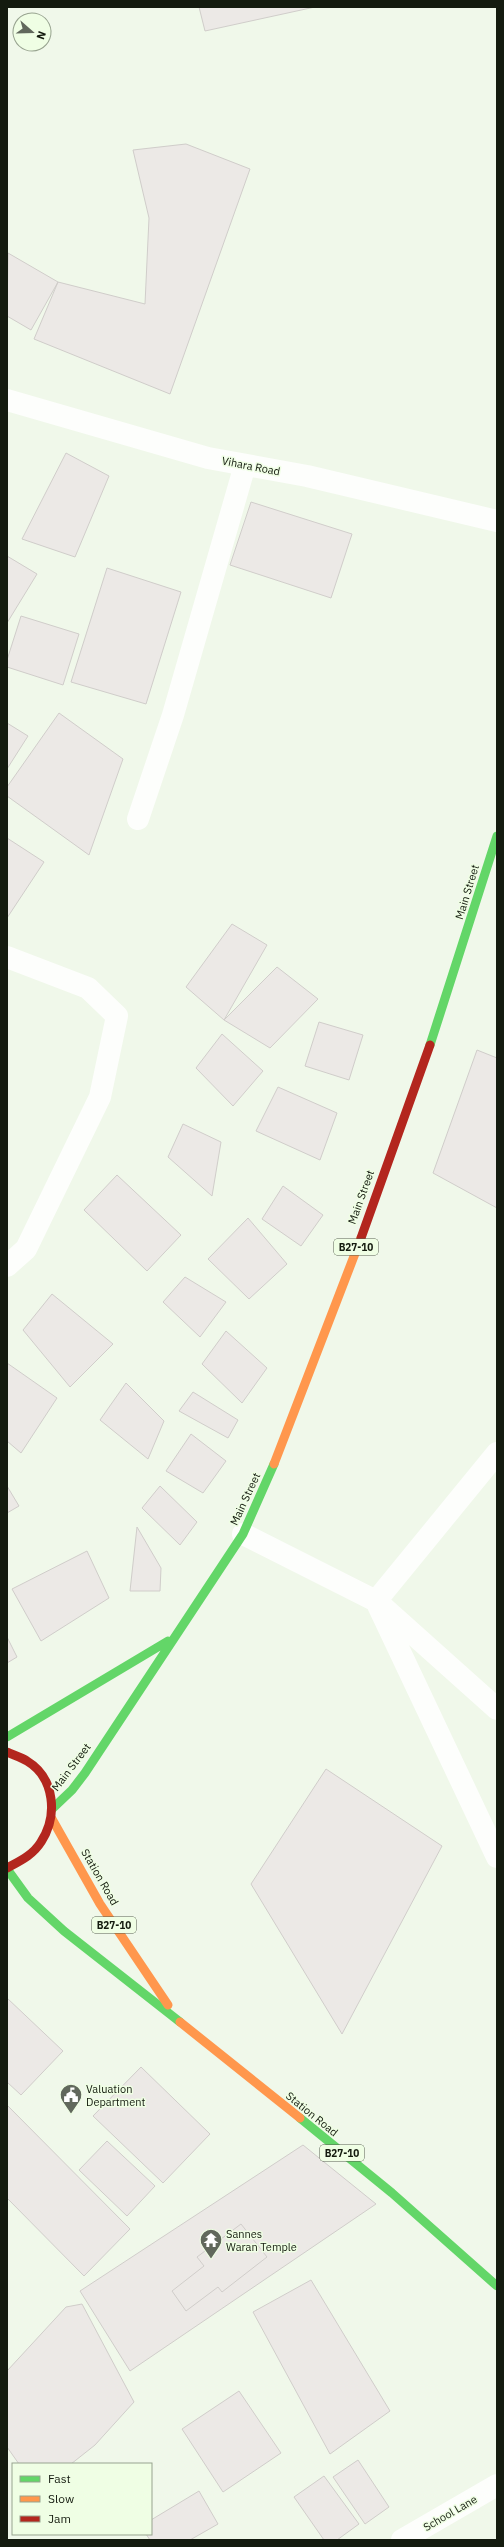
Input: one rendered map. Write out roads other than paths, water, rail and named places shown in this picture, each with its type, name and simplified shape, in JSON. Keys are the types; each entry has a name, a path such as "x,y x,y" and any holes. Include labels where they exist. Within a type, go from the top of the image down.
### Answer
{"main road":[{"name":"Main Street","path":"52,1809 72,1790 85,1773 172,1638 243,1534 266,1485 427,1053 475,910 497,836"},
{"name":"Main Street","path":"7,1737 172,1638"},
{"path":"7,1752 17,1755 32,1764 43,1777 50,1792 52,1809 52,1819 49,1830 36,1851 28,1858 7,1868"},
{"name":"Station Road","path":"52,1819 100,1904 182,2026"},
{"name":"Station Road","path":"7,1868 28,1898 59,1926 404,2204 497,2286"}],"street":[{"name":"Vihara Road","path":"7,400 208,458 306,476 497,520"},
{"path":"138,819 173,715 245,465"},
{"path":"7,957 88,988 117,1016 100,1097 26,1249 7,1266"},
{"path":"376,1601 497,1453"},
{"path":"243,1534 376,1601 497,1709"},
{"path":"376,1601 497,1857"},
{"name":"School Lane","path":"402,2540 497,2485"}],"place":[{"name":"Valuation Department","path":"71,2114"},
{"name":"Sannes Waran Temple","path":"211,2260"}]}
